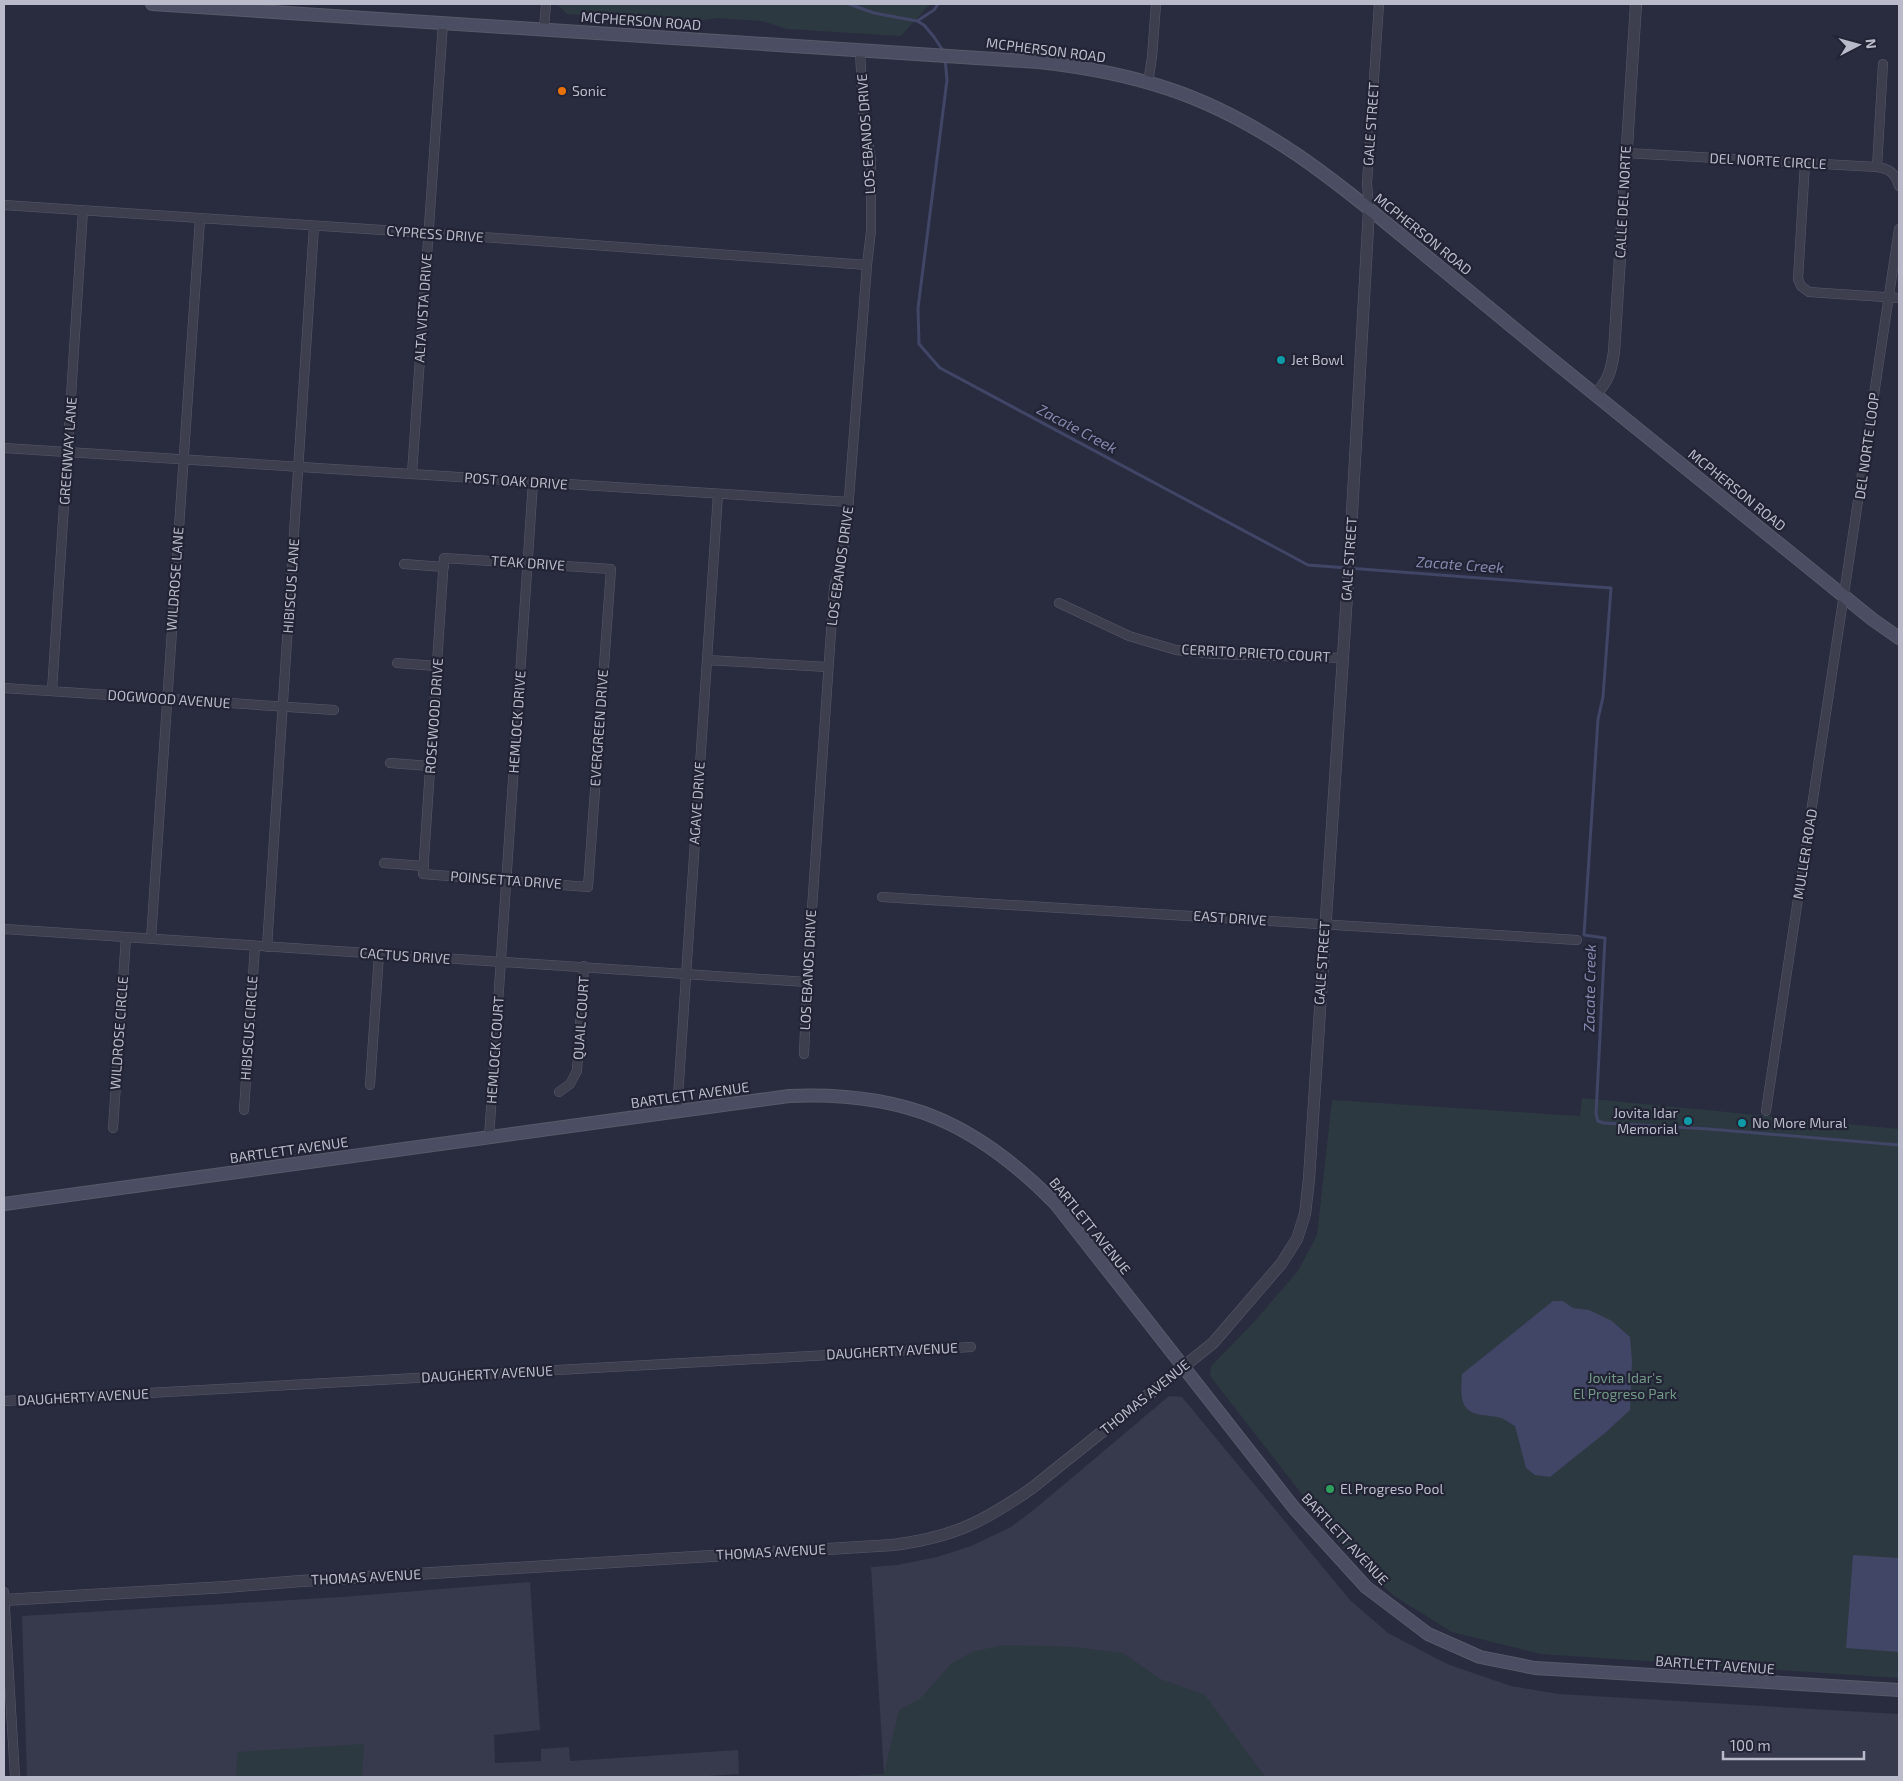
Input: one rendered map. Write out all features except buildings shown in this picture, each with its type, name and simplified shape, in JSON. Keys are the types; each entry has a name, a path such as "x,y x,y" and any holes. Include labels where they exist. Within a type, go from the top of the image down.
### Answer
{"main road":[{"name":"MCPHERSON ROAD","path":"152,4 1040,62 1079,67 1148,83 1196,100 1261,132 1292,150 1369,209 1595,395 1844,596 1899,638"},
{"name":"BARTLETT AVENUE","path":"4,1204 789,1096 864,1098 894,1103 940,1119 985,1142 1030,1178 1055,1203 1294,1508 1366,1587 1428,1634 1480,1658 1535,1668 1899,1690"}],"street":[{"path":"544,29 546,4"},
{"path":"1148,83 1156,4"},
{"name":"GALE STREET","path":"1312,1113 1349,555 1369,209 1367,182 1379,4"},
{"name":"CALLE DEL NORTE","path":"1595,395 1606,383 1611,372 1614,352 1636,4"},
{"name":"ALTA VISTA DRIVE","path":"412,474 443,23"},
{"name":"LOS EBANOS DRIVE","path":"804,1054 827,667 834,588 846,537 850,502 871,231 871,160 863,112 860,50"},
{"path":"1877,167 1883,64"},
{"name":"DEL NORTE CIRCLE","path":"1626,153 1877,167 1888,169 1894,174 1899,186"},
{"path":"1805,163 1798,279 1801,286 1809,292 1899,298"},
{"name":"CYPRESS DRIVE","path":"4,206 428,233 867,265"},
{"name":"GREENWAY LANE","path":"52,691 83,210"},
{"name":"WILDROSE LANE","path":"152,939 200,219"},
{"name":"HIBISCUS LANE","path":"267,947 314,226"},
{"path":"1889,297 1899,229"},
{"name":"DEL NORTE LOOP","path":"1844,596 1889,297"},
{"name":"POST OAK DRIVE","path":"4,448 850,502"},
{"name":"HEMLOCK DRIVE","path":"501,962 533,482"},
{"name":"AGAVE DRIVE","path":"677,1112 718,494"},
{"name":"TEAK DRIVE","path":"404,564 444,562 528,563 610,569"},
{"name":"ROSEWOOD DRIVE","path":"423,870 444,562"},
{"name":"EVERGREEN DRIVE","path":"588,886 610,569"},
{"name":"MULLER ROAD","path":"1766,1111 1844,596"},
{"name":"CERRITO PRIETO COURT","path":"1059,603 1129,636 1176,650 1215,654 1342,658"},
{"path":"707,660 827,667"},
{"path":"397,663 437,666"},
{"name":"DOGWOOD AVENUE","path":"4,688 334,710"},
{"path":"390,763 430,766"},
{"name":"POINSETTA DRIVE","path":"384,863 423,870 506,880 588,886"},
{"name":"EAST DRIVE","path":"882,897 1577,940"},
{"name":"CACTUS DRIVE","path":"4,929 807,982"},
{"name":"WILDROSE CIRCLE","path":"113,1128 126,938"},
{"name":"HIBISCUS CIRCLE","path":"244,1110 255,946"},
{"path":"370,1085 379,954"},
{"name":"HEMLOCK COURT","path":"489,1138 501,962"},
{"name":"QUAIL COURT","path":"558,1092 570,1084 577,1070 584,966"},
{"name":"THOMAS AVENUE","path":"4,1600 893,1545 923,1541 952,1534 978,1523 1032,1488 1213,1343 1281,1264 1297,1239 1305,1214 1309,1179 1312,1113"},
{"name":"DAUGHERTY AVENUE","path":"4,1401 971,1347"},
{"path":"4,1592 15,1777"}],"shaded area":[{"path":"1169,1396 1182,1397 1350,1600 1388,1633 1447,1664 1511,1686 1559,1694 1899,1714 1899,1777 840,1777 884,1774 871,1567 897,1565 937,1557 971,1546 1011,1527"},
{"path":"530,1582 540,1730 494,1735 495,1763 541,1761 541,1749 569,1747 570,1761 738,1750 739,1774 692,1777 27,1777 22,1616 341,1597"}],"green space":[{"path":"557,4 930,4 901,36 787,29 762,21 717,18 692,22 567,14"},
{"name":"Jovita Idar's El Progreso Park","path":"1582,1098 1899,1129 1899,1678 1541,1654 1452,1632 1394,1596 1343,1547 1210,1376 1211,1366 1253,1323 1298,1271 1317,1235 1332,1100 1580,1116"},
{"path":"1005,1645 1073,1647 1123,1653 1160,1679 1205,1695 1265,1777 840,1777 884,1774 899,1710 920,1699 952,1663 975,1651"},
{"path":"364,1744 362,1777 236,1777 238,1752"}],"water":[{"path":"1553,1301 1563,1301 1573,1308 1589,1310 1612,1321 1630,1337 1632,1361 1630,1410 1605,1433 1550,1477 1535,1475 1526,1468 1515,1426 1501,1418 1481,1415 1468,1410 1462,1400 1461,1388 1462,1374"},
{"path":"1853,1555 1899,1558 1899,1652 1846,1648"}],"waterway":[{"name":"Zacate Creek","path":"849,4 874,13 917,21 924,25 944,52"},
{"path":"917,21 934,10 938,4"},
{"name":"Zacate Creek","path":"945,58 947,80 918,308 919,344 940,368 1308,565 1611,588 1603,697 1598,719 1584,935 1605,938 1596,1114 1598,1121 1604,1123 1709,1129 1899,1145"}],"place":[{"name":"Sonic","path":"562,91"},
{"name":"Jet Bowl","path":"1281,360"},
{"name":"Jovita Idar Memorial","path":"1688,1121"},
{"name":"No More Mural","path":"1742,1123"},
{"name":"El Progreso Pool","path":"1330,1489"}]}
